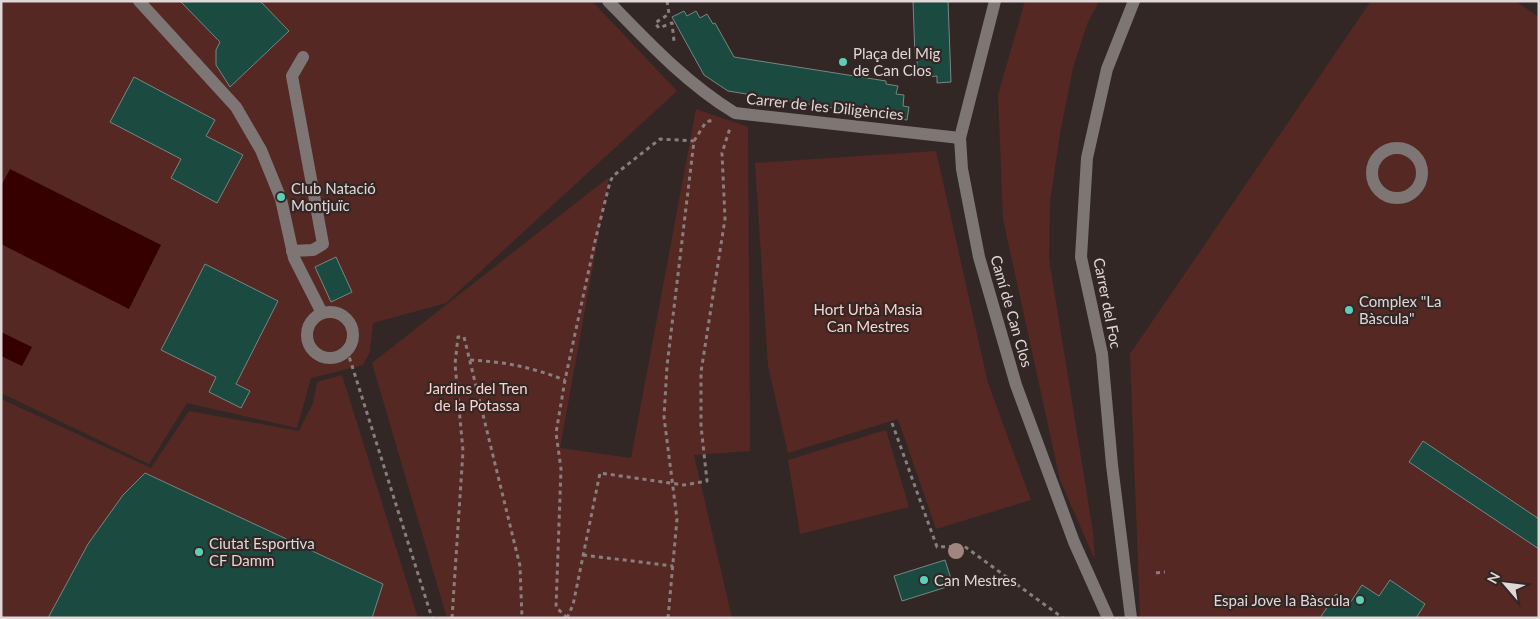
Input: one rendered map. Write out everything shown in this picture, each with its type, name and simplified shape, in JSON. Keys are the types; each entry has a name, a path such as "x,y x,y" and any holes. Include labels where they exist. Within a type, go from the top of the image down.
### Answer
{"street":[{"path":"139,1 236,107 261,150 281,199 292,251 322,313"},
{"name":"Carrer de les Diligències","path":"608,1 667,61 709,97 735,113 960,138"},
{"name":"Camí de Can Clos","path":"995,1 960,138 962,169 979,257 1016,385 1074,542 1108,618"},
{"name":"Carrer del Foc","path":"1131,618 1112,466 1102,354 1081,257 1087,158 1107,69 1134,1"},
{"path":"292,251 313,250 323,244 292,76 303,57"},
{"path":"1392,148 1406,149 1416,156 1422,168 1421,181 1414,192 1402,198 1389,197 1378,190 1372,178 1373,165 1380,154 1392,148"},
{"path":"337,312 350,321 354,336 348,350 335,358 320,356 309,345 307,330 315,317 322,313 337,312"}],"path":[{"path":"667,1 669,14 655,23 659,28 672,23 672,33"},
{"path":"694,141 660,139 613,176 596,237 565,380 556,434 561,468 556,608 567,618 573,605 600,473 684,485 707,481 701,426 701,372 725,219 722,153 735,113"},
{"path":"668,618 677,519 674,483 664,417 667,366 694,141 706,122 735,113"},
{"path":"452,618 463,451 455,364 458,338 464,337 520,566 522,618"},
{"path":"348,350 432,618"},
{"path":"470,360 526,366 565,380"},
{"path":"892,423 937,547 964,546 1063,618"},
{"path":"583,555 673,566"},
{"path":"1156,572 1165,572"}],"green space":[{"name":"Club Natació Montjuïc","path":"1,1 592,1 677,91 446,303 373,323 370,352 363,365 311,378 297,428 187,403 149,464 1,393"},
{"path":"1025,1 1099,1 1087,24 1073,68 1060,133 1050,202 1049,259 1093,532 1095,560 1060,480 1003,219 998,95"},
{"name":"Complex \"La Bàscula\"","path":"1371,1 1515,1 1539,17 1539,618 1140,618 1130,354"},
{"name":"Jardins del Tren de la Potassa","path":"696,109 748,127 750,451 694,455 732,618 447,618 372,363 609,177 560,448 631,458"},
{"name":"Hort Urbà Masia Can Mestres","path":"936,151 988,383 1031,500 936,529 898,419 788,453 768,366 755,163"},
{"name":"Ciutat Esportiva CF Damm","path":"342,375 418,618 1,618 1,399 151,468 189,411 299,431 313,403 317,382"},
{"path":"886,430 909,507 800,534 788,460"}],"shaded area":[{"path":"10,169 161,245 129,309 1,244 1,186"},
{"path":"1,332 32,347 22,366 1,356"}],"building":[{"path":"180,1 260,1 289,31 230,87 216,65 216,50 220,42"},
{"path":"913,1 948,1 951,82 937,83 937,76 926,77 926,68 917,68"},
{"path":"684,11 687,16 696,11 700,18 707,14 713,24 715,23 734,57 886,81 886,84 898,86 896,94 904,95 903,106 909,107 907,120 728,91 704,75 672,17"},
{"path":"134,77 215,120 206,136 243,155 217,203 171,178 181,159 110,122"},
{"path":"336,257 352,292 331,302 315,267"},
{"path":"205,264 278,301 236,384 250,391 241,408 209,392 216,377 161,350"},
{"path":"1423,441 1539,519 1539,549 1409,462"},
{"path":"145,473 383,584 372,618 48,618 88,544 123,495"},
{"name":"Can Mestres","path":"945,560 953,585 902,601 894,576"},
{"path":"1390,580 1425,604 1416,618 1320,618 1336,594 1350,603 1362,585 1379,596"}],"place":[{"name":"Plaça del Mig de Can Clos","path":"843,62"},
{"name":"Club Natació Montjuïc","path":"281,197"},
{"name":"Complex \"La Bàscula\"","path":"1349,310"},
{"name":"Ciutat Esportiva CF Damm","path":"199,552"},
{"name":"Can Mestres","path":"924,580"},
{"name":"Espai Jove la Bàscula","path":"1360,600"}]}
